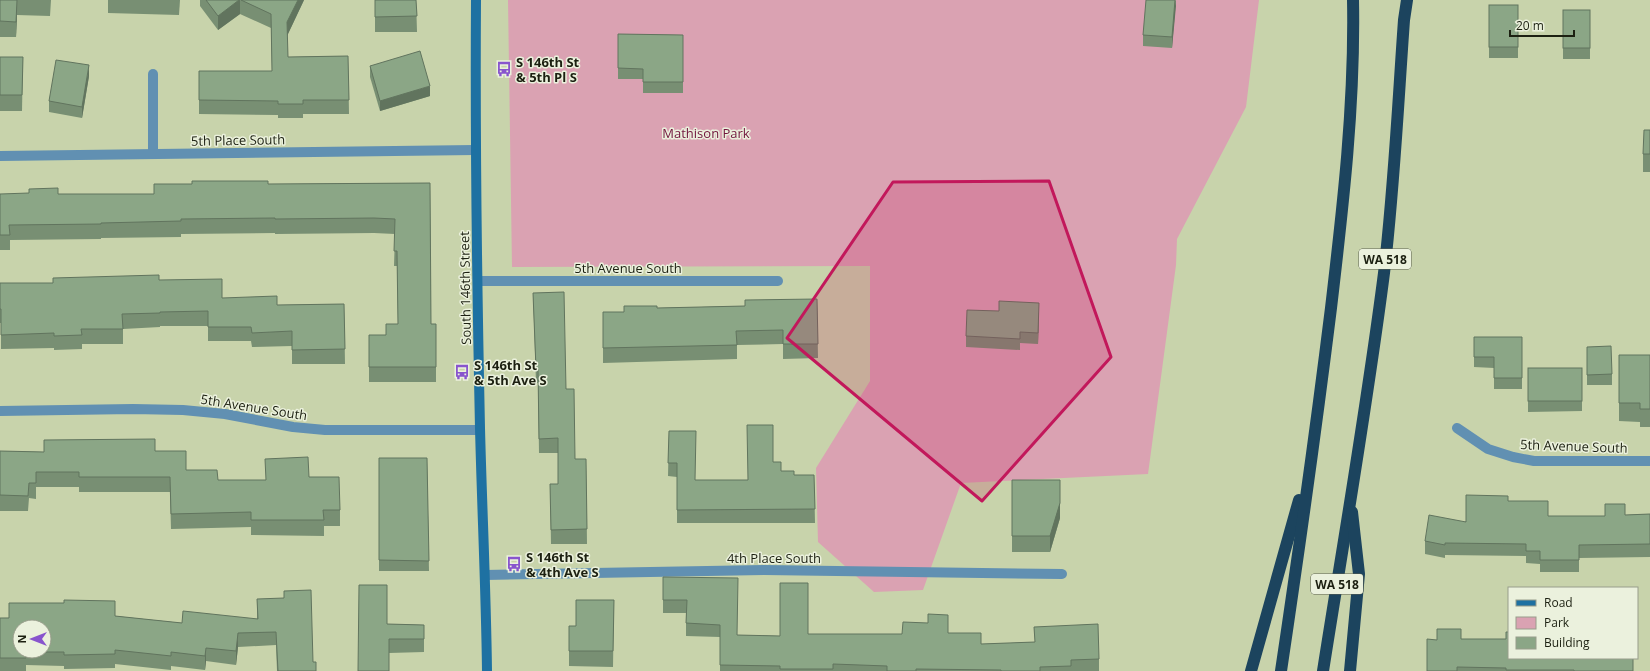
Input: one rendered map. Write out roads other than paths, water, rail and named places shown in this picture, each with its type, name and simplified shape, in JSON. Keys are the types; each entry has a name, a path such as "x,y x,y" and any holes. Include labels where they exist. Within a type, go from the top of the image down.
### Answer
{"highway":[{"name":"WA 518","path":"1281,671 1313,453 1342,217 1349,135 1354,41 1353,0"},
{"name":"WA 518","path":"1324,671 1367,396 1384,272 1395,161 1404,20 1402,0"},
{"path":"1404,20 1406,0"},
{"path":"1251,671 1313,453"},
{"path":"1350,497 1360,574 1350,671"}],"street":[{"name":"South 146th Street","path":"476,0 475,150 480,430 486,575 487,671"},
{"path":"152,74 152,154"},
{"name":"5th Place South","path":"0,156 475,150"},
{"name":"5th Avenue South","path":"478,281 778,281"},
{"name":"5th Avenue South","path":"0,410 183,410 225,414 293,427 325,430 480,430"},
{"name":"5th Avenue South","path":"1457,428 1488,449 1513,457 1534,461 1650,461"},
{"name":"4th Place South","path":"486,575 764,570 1062,574"}],"place":[{"name":"S 146th St & 5th Pl S","path":"504,69"},
{"name":"S 146th St & 5th Ave S","path":"462,372"},
{"name":"S 146th St & 4th Ave S","path":"514,564"}],"park label":[{"name":"Mathison Park","path":"706,133"}]}
